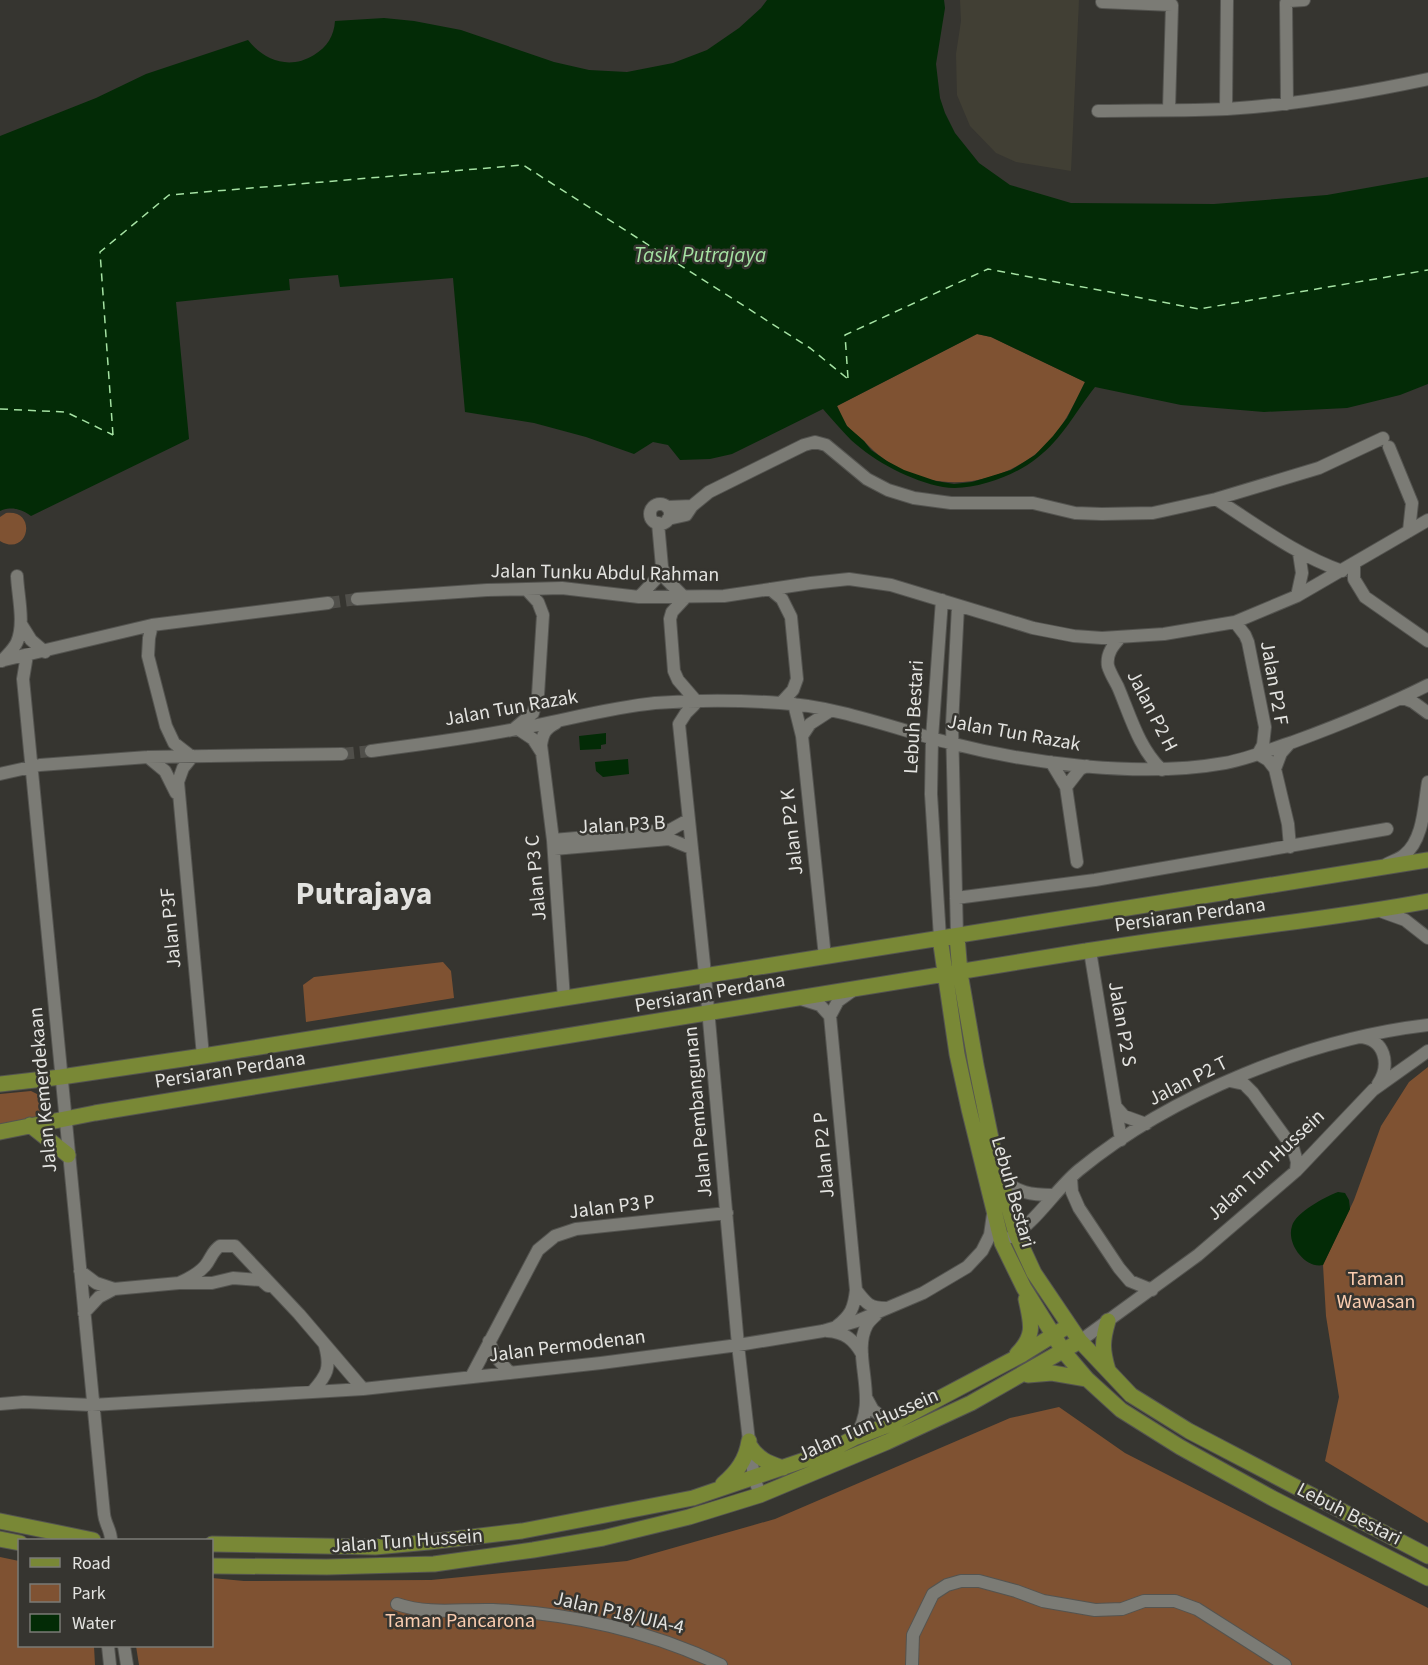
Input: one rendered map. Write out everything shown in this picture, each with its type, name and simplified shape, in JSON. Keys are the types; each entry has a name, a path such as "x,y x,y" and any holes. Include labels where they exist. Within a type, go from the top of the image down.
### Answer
{"main road":[{"name":"Persiaran Perdana","path":"0,1084 203,1056 1428,860"},
{"name":"Persiaran Perdana","path":"0,1132 66,1118 709,1015 1090,951 1428,901"},
{"name":"Lebuh Bestari","path":"957,936 952,974 969,1109 993,1210 1002,1243 1024,1288 1064,1352 1087,1379 1121,1410 1272,1498 1428,1578"},
{"name":"Lebuh Bestari","path":"940,938 976,1065 1000,1178 1016,1234 1034,1273 1068,1326 1131,1395 1189,1431 1428,1556"},
{"path":"30,1125 68,1155"},
{"path":"998,1368 1017,1354 1029,1340 1032,1325 1024,1288"},
{"path":"1108,1321 1102,1341 1109,1373"},
{"name":"Jalan Tun Hussein","path":"213,1544 375,1547 441,1541 522,1531 693,1498 825,1453 854,1438 891,1424 998,1368 1068,1326"},
{"name":"Jalan Tun Hussein","path":"213,1566 327,1568 434,1564 603,1538 689,1517 760,1494 887,1442 971,1402 1080,1341"},
{"path":"1020,1376 1052,1373 1087,1379"},
{"path":"749,1443 755,1454 764,1461 783,1468"},
{"path":"693,1498 722,1485 737,1472 749,1443"},
{"path":"0,1521 88,1539"},
{"path":"0,1539 18,1543"}],"street":[{"path":"1226,109 1227,0"},
{"path":"1287,104 1286,3 1304,0"},
{"path":"1102,2 1173,5 1169,109"},
{"path":"1098,111 1226,109 1287,104 1428,80"},
{"path":"656,703 670,713 679,724 697,702 678,680 674,671 670,619 672,612 685,598 667,580 662,567 664,516 692,506 709,492 809,443 821,443 830,448 856,471 876,484 901,495 939,502 1033,503 1075,513 1102,514 1153,513 1216,499 1319,468 1386,442 1412,503 1409,531"},
{"path":"1216,499 1299,553 1342,571"},
{"path":"1412,503 1428,512"},
{"name":"Jalan Tunku Abdul Rahman","path":"357,599 526,589 580,589 639,597 685,598 724,596 849,579 891,585 1033,628 1074,636 1120,637 1164,634 1235,622 1297,596 1428,520"},
{"path":"1297,596 1302,573 1299,553"},
{"path":"1354,564 1354,579 1365,597 1428,641"},
{"path":"639,597 655,580 662,567"},
{"path":"1,661 17,642 21,624 17,576"},
{"path":"526,589 538,602 543,615 538,695 533,713 515,730 533,739 542,754"},
{"path":"770,589 782,599 791,617 797,679 793,690 781,703"},
{"name":"Lebuh Bestari","path":"940,938 932,794 932,738 942,600"},
{"path":"1,661 152,625 328,603"},
{"name":"Lebuh Bestari","path":"957,936 952,744 958,606"},
{"name":"Jalan P2 F","path":"1235,622 1248,642 1263,718 1265,735 1258,754"},
{"path":"21,624 31,640 45,652"},
{"path":"152,625 148,656 164,720 174,743 192,757"},
{"name":"Jalan P2 H","path":"1120,637 1108,654 1108,667 1137,733 1154,763 1162,770"},
{"name":"Jalan Kemerdekaan","path":"27,656 23,679 68,1155 104,1520 111,1532 111,1539"},
{"name":"Jalan Tun Razak","path":"370,751 515,730 602,711 656,703 781,703 830,711 952,744 1051,762 1162,770 1227,763 1258,754 1337,726 1428,685"},
{"path":"1403,698 1428,713"},
{"name":"Jalan P2 K","path":"794,704 802,736 825,957"},
{"path":"802,736 810,724 830,711"},
{"name":"Jalan P3 C","path":"562,720 547,728 543,733 542,754 554,845 564,999"},
{"name":"Jalan Pembangunan","path":"679,724 709,1015 738,1345 749,1443 754,1476 760,1494"},
{"path":"1275,769 1281,753 1292,742"},
{"path":"0,774 33,766 148,757 342,754"},
{"path":"1258,754 1268,760 1275,769 1288,825 1290,847"},
{"name":"Jalan P3F","path":"148,757 165,771 178,796"},
{"name":"Jalan P3F","path":"192,757 179,776 178,796 203,1056"},
{"path":"1051,762 1065,787 1077,862"},
{"path":"1065,787 1080,768 1087,766"},
{"path":"1377,868 1405,855 1413,845 1422,819 1428,782"},
{"name":"Jalan P3 B","path":"554,845 670,830 688,819"},
{"path":"956,898 1095,880 1387,830"},
{"name":"Jalan P3 B","path":"554,845 669,839 691,848"},
{"path":"1379,910 1406,920 1428,938"},
{"name":"Jalan P2 S","path":"1090,951 1117,1108 1120,1140"},
{"path":"801,999 819,1005 831,1016 838,1001 853,990"},
{"name":"Jalan P2 P","path":"829,1329 848,1316 854,1306 856,1290 831,1016"},
{"name":"Jalan P2 T","path":"1002,1243 1016,1234 1071,1178 1120,1140 1230,1080 1279,1060 1358,1037 1428,1025"},
{"path":"1358,1037 1373,1041 1383,1053 1385,1069 1383,1077 1373,1090"},
{"name":"Jalan Tun Hussein","path":"1080,1341 1198,1255 1296,1171 1373,1090 1428,1051"},
{"path":"1230,1080 1244,1084 1253,1093 1293,1148 1297,1162 1296,1171"},
{"path":"1117,1108 1124,1116 1146,1124"},
{"path":"1000,1178 1020,1191 1034,1195 1053,1195"},
{"path":"1071,1178 1072,1192 1079,1208 1119,1268 1130,1281 1152,1290"},
{"name":"Jalan Permodenan","path":"0,1404 24,1402 92,1405 363,1389 738,1345 829,1329 857,1322 923,1293 967,1267 982,1251 990,1235 993,1210"},
{"name":"Jalan P3 P","path":"471,1377 538,1250 555,1236 576,1229 727,1214"},
{"path":"179,1283 195,1275 205,1266 216,1249 225,1244 235,1246 299,1314 363,1389"},
{"path":"84,1313 99,1297 114,1289 179,1283 212,1283 229,1278 244,1268 242,1253"},
{"path":"211,1256 213,1271 229,1278 261,1280 274,1290"},
{"path":"80,1271 96,1283 114,1289"},
{"path":"856,1290 867,1304 883,1310"},
{"path":"854,1438 862,1424 867,1399 862,1354 863,1338 867,1325 883,1310"},
{"path":"829,1329 849,1337 862,1354"},
{"path":"489,1341 495,1356 510,1373"},
{"path":"313,1392 325,1377 328,1366 325,1345"},
{"path":"867,1399 873,1410 891,1424"},
{"name":"Jalan Kemerdekaan","path":"98,1539 104,1520"},
{"path":"912,1665 913,1635 933,1594 948,1585 961,1581 979,1581 1043,1601 1095,1610 1122,1609 1144,1601 1175,1601 1197,1609 1285,1665"},
{"name":"Jalan P18/UIA-4","path":"398,1604 423,1611 494,1610 592,1623 644,1635 690,1650 721,1665"},
{"path":"108,1647 110,1665"},
{"path":"124,1647 127,1665"}],"shaded area":[{"path":"960,0 1079,0 1071,171 1016,162 996,153 970,126 957,95 956,54 961,21"}],"green space":[{"path":"977,334 991,337 1085,382 1057,432 1033,456 1012,469 990,477 968,482 945,482 923,478 902,470 882,458 846,424 837,406"},
{"path":"6,513 16,514 23,518 26,525 23,539 18,543 10,545 0,541 0,517"},
{"path":"443,962 451,971 454,998 306,1022 303,985 314,977"},
{"name":"Taman Wawasan","path":"1428,1067 1428,1523 1325,1461 1339,1397 1326,1316 1323,1265 1354,1200 1381,1126 1409,1082"},
{"path":"31,1091 39,1095 41,1116 0,1126 0,1094"},
{"name":"Taman Pancarona","path":"1059,1407 1125,1453 1428,1608 1428,1665 139,1665 136,1647 213,1647 213,1578 244,1581 431,1580 627,1561 775,1519 1010,1418"},
{"path":"0,1557 18,1561 18,1647 94,1647 95,1665 0,1665"}],"water":[{"name":"Tasik Putrajaya","path":"767,0 944,0 945,8 936,64 940,98 955,133 979,163 1010,185 1071,203 1214,204 1327,195 1428,177 1428,384 1400,395 1347,408 1264,412 1181,405 1095,387 1054,442 1028,465 980,485 943,487 894,470 871,456 851,440 823,409 732,454 710,459 680,460 668,445 653,442 634,454 586,437 534,423 465,412 453,278 340,287 338,275 289,279 290,290 176,302 189,439 31,516 16,509 0,511 0,136 96,98 146,74 248,40 262,53 278,61 305,60 326,45 333,32 335,21 384,18 414,21 461,30 554,62 589,70 627,72 673,63 707,50 739,28","holes":["977,334 991,337 1085,382 1067,418 1053,436 1035,455 1011,470 972,482 954,484 936,481 904,470 887,461 871,450 847,426 837,406"]},
{"path":"606,733 606,744 601,745 601,749 580,750 579,736"},
{"path":"628,759 629,774 603,777 596,771 595,762"},
{"path":"1338,1192 1345,1193 1350,1209 1323,1265 1310,1263 1294,1247 1292,1226 1305,1210"}],"ferry route":[{"path":"113,435 100,252 169,195 523,165 810,348 848,379"},
{"path":"848,378 845,335 988,269 1199,309 1428,270"},
{"path":"0,409 66,412 113,435"}],"tunnel":[{"path":"328,603 357,599"},
{"path":"342,754 371,751"}],"district":[{"name":"Putrajaya","path":"364,894"}]}
